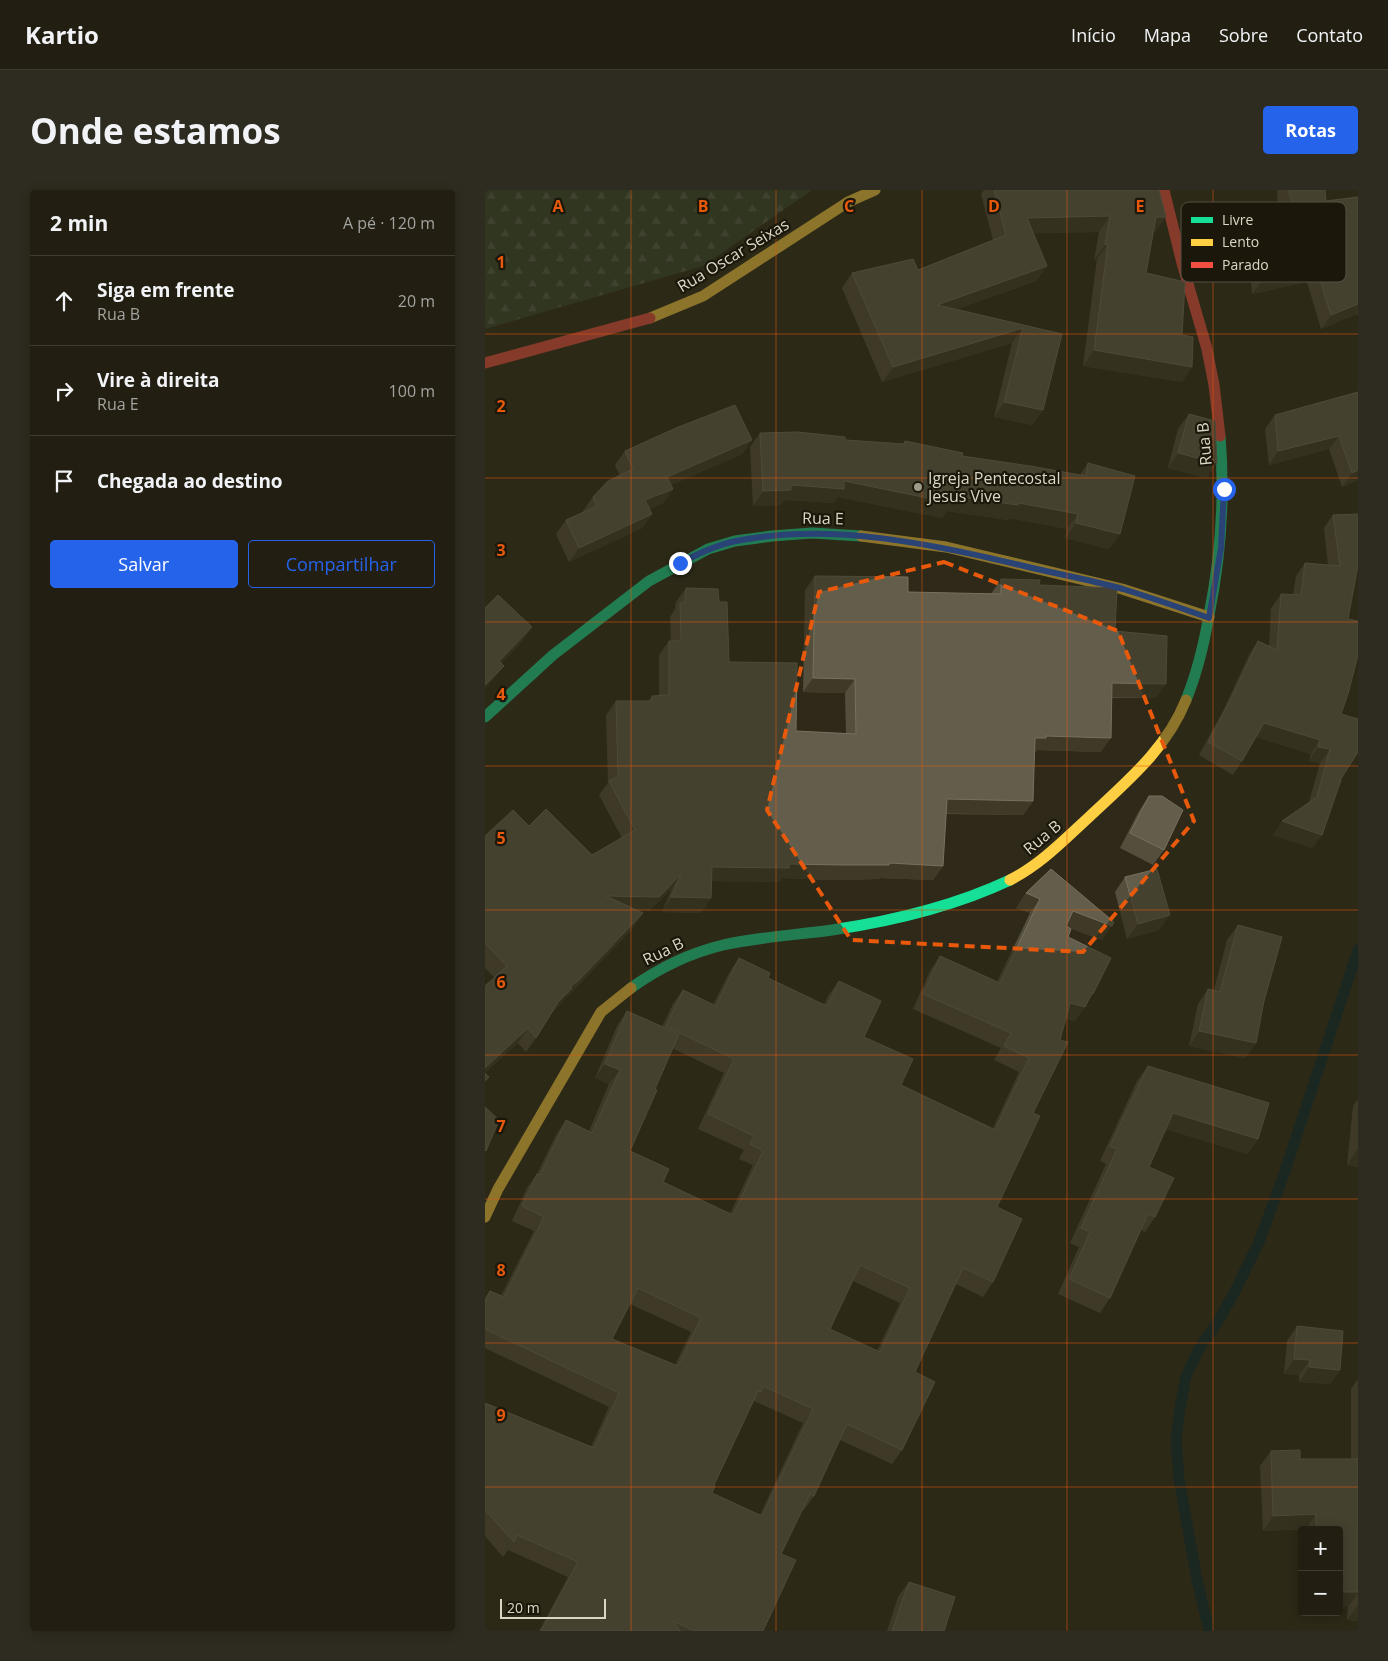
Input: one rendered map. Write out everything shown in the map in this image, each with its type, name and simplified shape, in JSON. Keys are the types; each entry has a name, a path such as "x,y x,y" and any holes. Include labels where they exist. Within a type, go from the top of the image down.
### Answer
{"street":[{"name":"Rua Oscar Seixas","path":"485,363 655,317 703,296 848,202 875,190"},
{"name":"Rua B","path":"1163,190 1181,259"},
{"name":"Rua B","path":"485,1217 499,1189 601,1012 621,993 669,964 711,948 854,927 953,901 991,888 1025,871 1046,856 1130,780 1171,730 1186,703 1199,666 1221,548 1224,489 1221,438 1207,346 1188,282"},
{"name":"Rua E","path":"485,717 553,654 649,581 708,549 735,541 812,533 854,535 946,547 1122,589 1209,618"}],"highlighted area":[{"path":"944,562 1118,631 1194,821 1083,952 851,940 767,810 819,592"}],"green space":[{"path":"485,190 812,190 703,266 485,329"}],"building":[{"path":"994,190 1159,190 1166,217 1156,217 1146,273 1185,282 1182,335 1193,337 1192,367 1094,350 1108,244 1105,245 1110,216 1027,218 1047,266 937,305 1062,334 1043,410 1004,402 1023,328 893,367 852,273 913,259 918,270 1006,235"},
{"path":"1288,190 1325,190 1326,201 1358,197 1358,304 1331,315 1320,282 1346,282 1346,202 1292,202"},
{"path":"1358,392 1358,470 1352,473 1339,436 1278,451 1275,415"},
{"path":"735,405 752,440 667,477 673,489 645,500 652,514 579,548 566,520 597,506 593,497 608,481 633,469 625,451 676,428"},
{"path":"1189,414 1215,421 1217,463 1178,453"},
{"path":"798,432 845,437 845,440 904,444 905,441 963,453 962,456 1086,476 1088,463 1135,476 1120,534 1076,523 1078,514 1019,503 1018,505 954,496 952,503 844,481 844,489 791,485 791,490 763,491 760,433"},
{"path":"1358,514 1358,565 1348,619 1358,621 1358,655 1341,714 1358,719 1358,752 1339,782 1341,780 1322,835 1282,821 1317,797 1330,749 1318,747 1320,740 1264,723 1242,761 1208,742 1232,697 1258,641 1277,650 1281,594 1301,595 1305,563 1340,566 1333,515"},
{"path":"815,576 908,577 908,592 1001,594 1001,579 1040,580 1039,585 1117,588 1115,631 1167,636 1166,684 1112,683 1111,738 1046,736 1046,738 1035,738 1033,801 947,799 943,866 889,863 889,865 789,864 789,868 712,867 711,898 671,897 681,874 659,897 606,896 643,913 570,987 572,988 558,1002 536,1038 528,1028 485,1068 485,986 507,966 485,943 485,836 513,810 529,826 546,809 592,855 635,830 609,781 618,776 616,701 652,701 652,696 669,695 669,641 681,641 680,603 685,603 686,588 718,589 719,602 727,602 729,662 797,663 796,731 856,734 855,679 813,678"},
{"path":"498,595 532,627 499,661 504,666 485,685 485,608"},
{"path":"1149,796 1162,796 1183,810 1164,850 1130,833"},
{"path":"1051,869 1114,922 1112,926 1073,911 1066,926 1071,929 1068,937 1111,958 1085,1007 1070,1003 1060,1040 1068,1042 1033,1113 1040,1116 997,1207 1022,1219 993,1282 963,1268 915,1372 935,1382 902,1450 847,1424 814,1496 810,1494 781,1554 796,1560 763,1631 695,1631 673,1621 680,1631 541,1631 578,1562 517,1535 514,1542 485,1510 485,1403 594,1448 619,1393 485,1329 485,1301 490,1291 504,1297 544,1217 522,1206 537,1174 540,1175 566,1120 592,1133 620,1070 605,1064 627,1011 679,1034 630,1151 669,1169 663,1182 733,1215 763,1151 750,1144 754,1136 708,1114 734,1059 666,1026 683,990 716,1006 739,958 770,973 768,978 827,1006 839,981 881,1001 864,1037 913,1059 901,1085 995,1130 1029,1058 1004,1046 1011,1033 923,994 940,956 1000,983 1040,899 1026,893","holes":["860,1265 910,1288 880,1352 830,1329","638,1288 701,1318 678,1366 612,1339","763,1386 813,1409 762,1516 712,1493 758,1391 761,1392"]},
{"path":"1157,869 1170,915 1138,924 1125,877"},
{"path":"1238,925 1282,937 1264,1001 1256,1043 1199,1031 1208,989 1220,992"},
{"path":"1148,1066 1269,1103 1258,1139 1173,1113 1149,1167 1174,1178 1155,1217 1148,1214 1110,1298 1069,1279 1090,1232 1081,1228 1117,1149 1110,1146"},
{"path":"485,1073 489,1077 485,1081"},
{"path":"485,1107 499,1120 486,1151 485,1150"},
{"path":"1297,1326 1343,1331 1340,1370 1309,1367 1310,1360 1294,1359"},
{"path":"1300,1450 1300,1459 1358,1459 1358,1592 1343,1592 1343,1526 1316,1526 1316,1514 1273,1516 1271,1451"},
{"path":"909,1582 955,1597 944,1631 892,1631"}],"waterway":[{"path":"1209,1631 1197,1580 1179,1479 1176,1439 1186,1376 1200,1347 1217,1323 1234,1293 1259,1242 1284,1174 1358,950"}],"traffic: fast":[{"path":"1186,700 1202,648 1213,593 1219,548 1222,503 1220,436"},
{"path":"485,717 553,655 649,581 708,549 735,541 772,536 812,533 861,536"},
{"path":"631,988 675,962 711,948 750,940 832,930 901,917 968,898 1010,880"}],"traffic: slow":[{"path":"650,318 703,296 848,202 875,190"},
{"path":"861,536 946,547 1122,589 1209,617"},
{"path":"1010,880 1051,852 1144,764 1168,734 1186,700"},
{"path":"485,1217 498,1189 601,1012 631,988"}],"traffic: jam":[{"path":"1164,190 1181,259"},
{"path":"1188,282 1207,349 1214,385 1220,436"},
{"path":"485,363 650,318"}],"place":[{"name":"Igreja Pentecostal Jesus Vive","path":"918,487"}],"route":[{"path":"680,563 708,549 735,541 812,533 854,535 946,547 1122,589 1209,618 1221,548 1224,489"}]}
